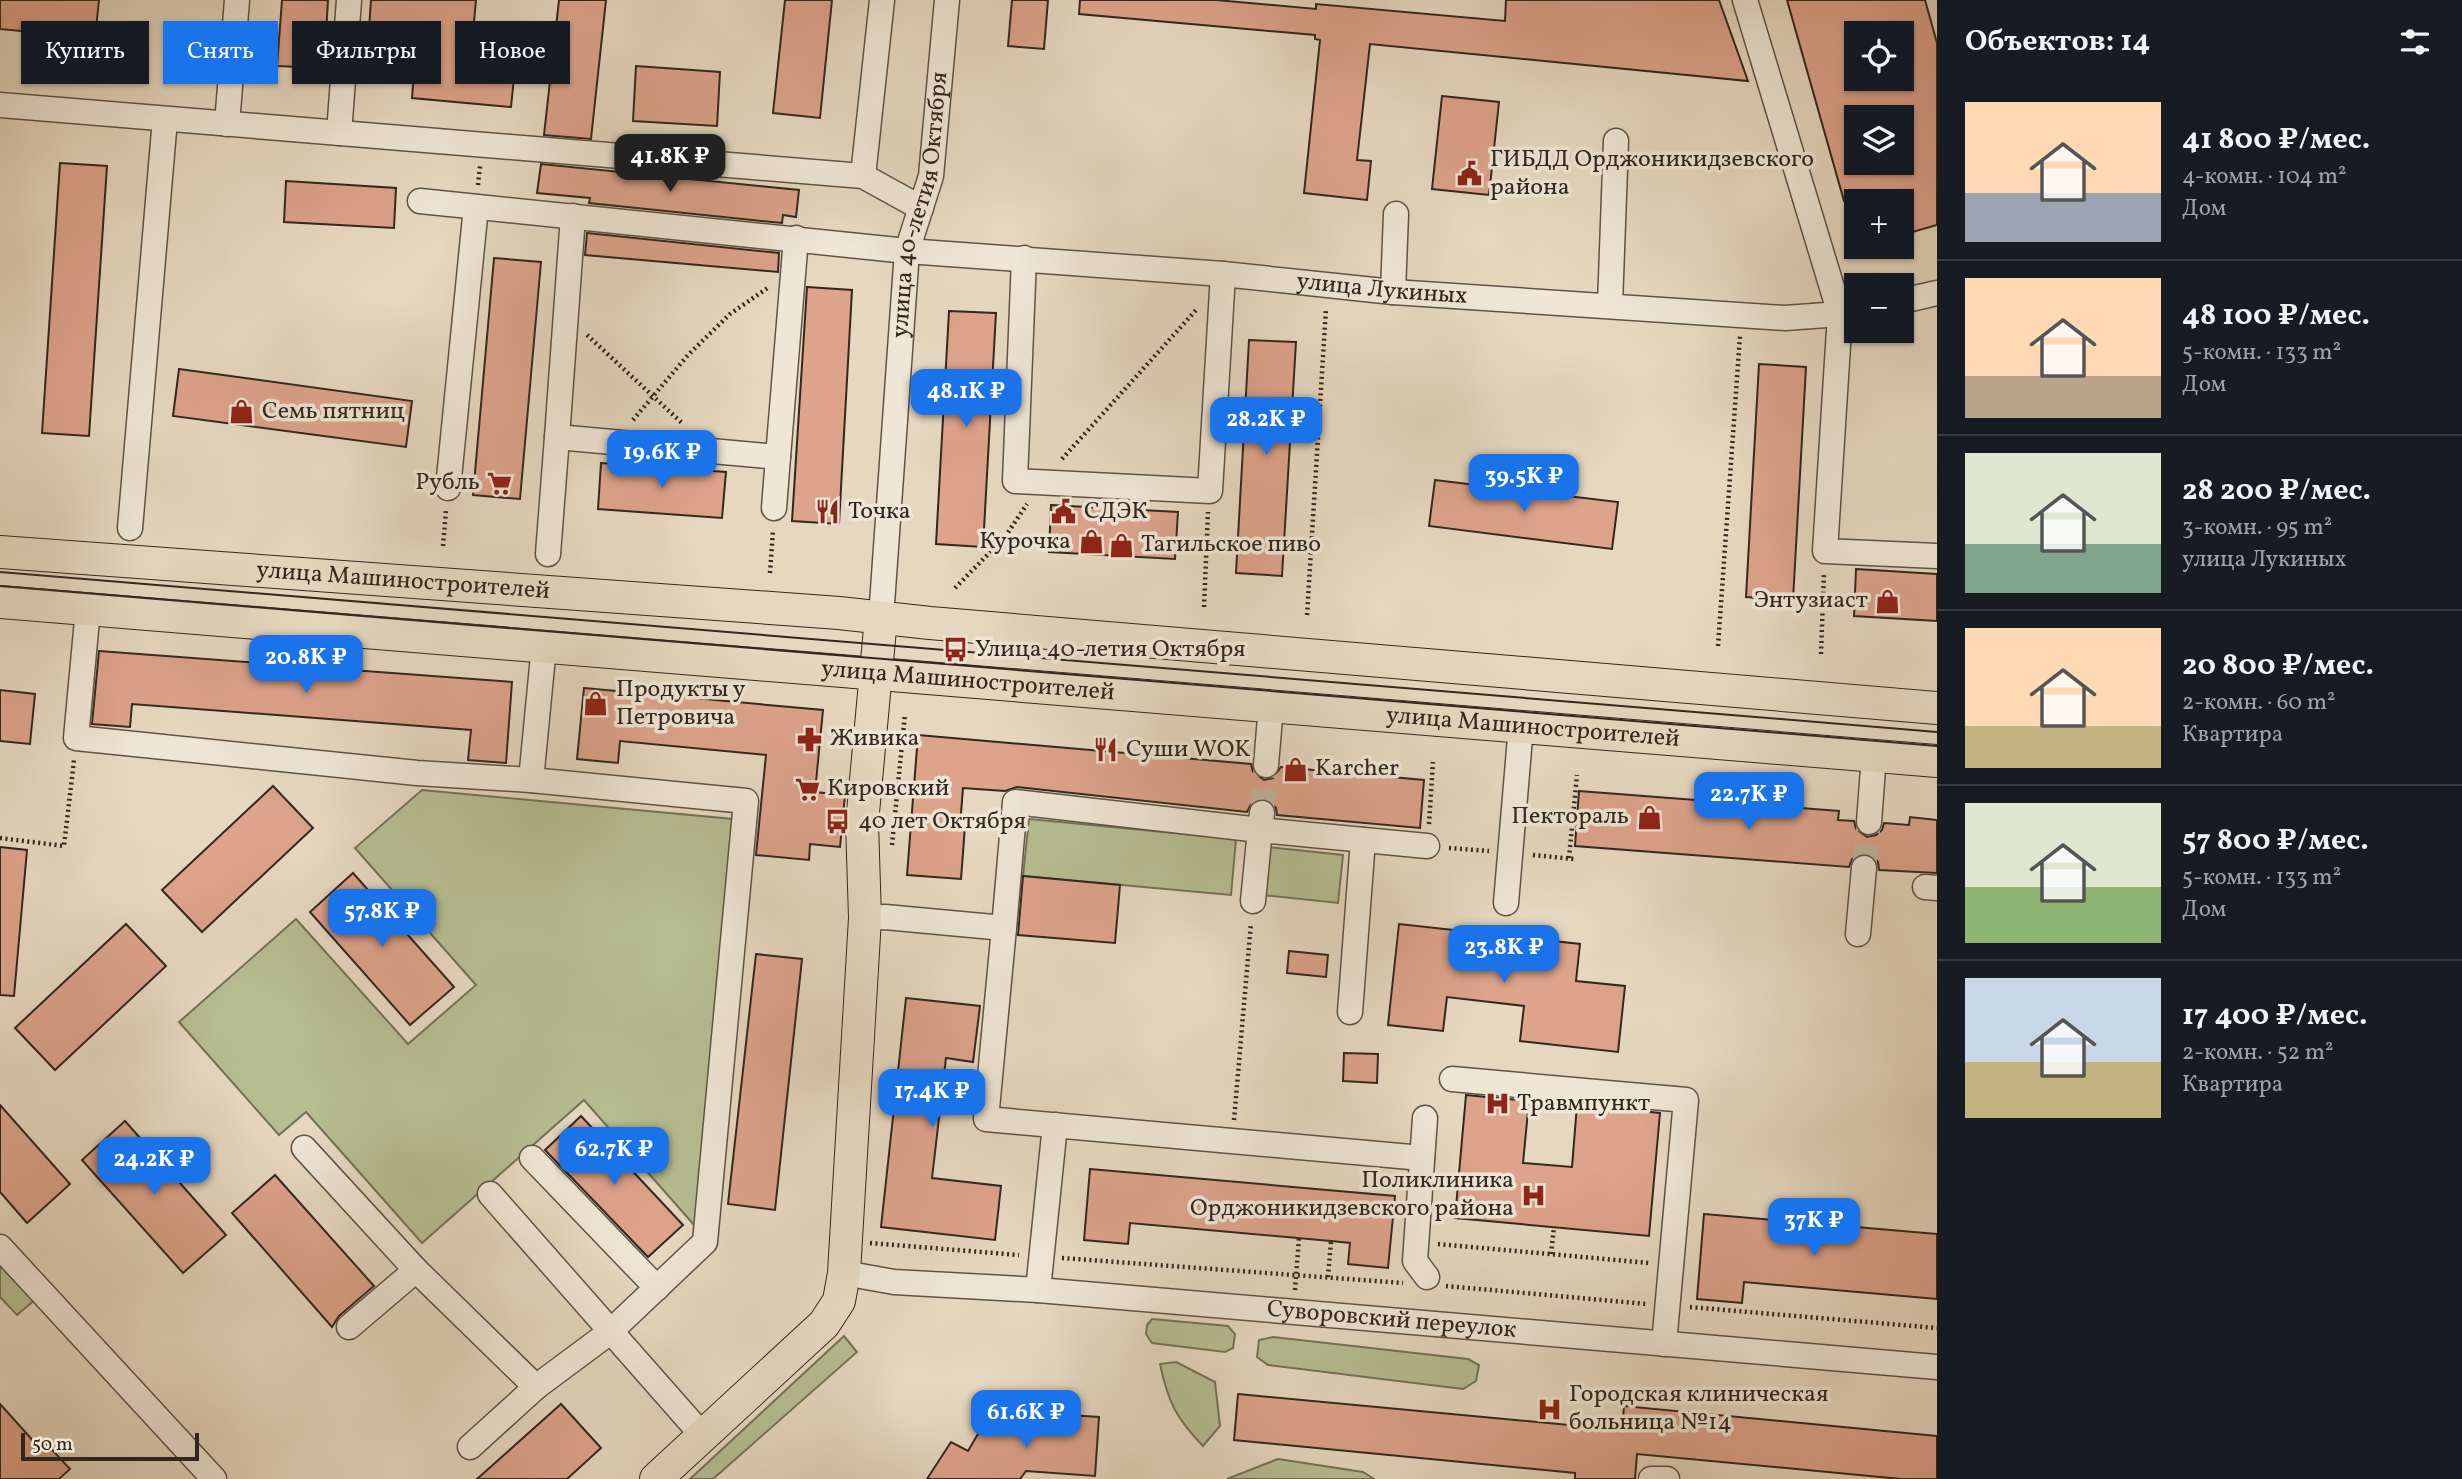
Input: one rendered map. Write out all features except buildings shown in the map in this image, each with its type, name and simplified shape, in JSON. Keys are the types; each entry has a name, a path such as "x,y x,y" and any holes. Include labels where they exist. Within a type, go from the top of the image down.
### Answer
{"main road":[{"name":"улица Машиностроителей","path":"0,552 496,587 881,618 1937,708"},
{"name":"улица Машиностроителей","path":"0,601 1937,761"},
{"path":"656,1479 824,1324 839,1301 844,1273 865,918 862,823 881,618"}],"street":[{"path":"227,124 237,0"},
{"path":"339,133 349,0"},
{"path":"863,176 882,0"},
{"name":"улица 40-летия Октября","path":"881,618 907,251 931,176 947,0"},
{"path":"1745,0 1844,300"},
{"path":"0,105 863,176 921,208"},
{"path":"130,528 165,119"},
{"path":"1610,305 1616,141"},
{"name":"улица Лукиных","path":"420,201 907,251 1024,258 1393,292 1785,318 1844,312"},
{"path":"448,488 476,206"},
{"path":"1393,292 1396,214"},
{"path":"548,554 573,216"},
{"path":"774,508 796,238"},
{"path":"1024,258 1016,481 1210,491 1222,278"},
{"path":"1914,298 1937,293"},
{"path":"1845,343 1825,551 1937,556"},
{"path":"557,437 778,457"},
{"path":"88,609 76,738 417,773 531,780 746,800 705,1242 610,1332 536,1387 470,1447"},
{"path":"531,780 544,646"},
{"path":"1266,765 1271,706"},
{"path":"1506,903 1521,726"},
{"path":"1869,822 1874,756"},
{"path":"1422,1158 986,1119 1015,802 1261,822 1363,840 1427,846"},
{"path":"1253,901 1261,822"},
{"path":"1350,1012 1363,840"},
{"path":"1858,934 1864,869"},
{"path":"865,918 885,917 1004,928"},
{"path":"1452,1079 1686,1100 1664,1344"},
{"path":"1424,1118 1415,1261 1427,1277"},
{"path":"1038,1290 1055,1125"},
{"path":"304,1148 416,1270 536,1387"},
{"path":"532,1158 657,1288"},
{"path":"490,1194 703,1436"},
{"path":"0,1247 214,1479"},
{"path":"349,1327 416,1270"},
{"name":"Суворовский переулок","path":"844,1273 894,1282 1038,1290 1937,1367"},
{"path":"1651,1479 1667,1479"}],"path":[{"path":"476,206 482,144"},
{"path":"615,442 688,355 730,314 793,270"},
{"path":"955,588 1005,537 1041,482 1222,278"},
{"path":"1307,615 1328,286"},
{"path":"1718,646 1742,315"},
{"path":"566,316 712,451"},
{"path":"443,546 448,488"},
{"path":"1204,607 1210,491"},
{"path":"769,573 774,508"},
{"path":"1821,654 1825,551"},
{"path":"0,838 64,846 76,738"},
{"path":"1427,846 1433,762"},
{"path":"1569,858 1577,775"},
{"path":"1232,1142 1253,901"},
{"path":"1551,1254 1554,1227"},
{"path":"1296,1275 1299,1238"},
{"path":"1328,1278 1331,1241"},
{"path":"1427,1277 1430,1243 1671,1265"}],"green space":[{"path":"422,790 733,819 695,1226 584,1100 422,1243 306,1112 279,1135 179,1022 296,919 408,1044 476,985 355,848"},
{"path":"1029,819 1236,839 1231,895 1023,876"},
{"path":"1267,847 1343,855 1338,903 1262,895"},
{"path":"0,1259 36,1299 17,1315 0,1297"},
{"path":"1152,1319 1228,1326 1235,1334 1233,1348 1225,1352 1152,1343 1146,1334 1147,1325"},
{"path":"844,1336 857,1352 713,1479 690,1479"},
{"path":"1273,1337 1468,1359 1479,1365 1476,1381 1463,1389 1268,1365 1257,1357 1259,1340"},
{"path":"1176,1362 1215,1382 1220,1426 1203,1446 1174,1409 1166,1389 1160,1364"},
{"path":"1278,1459 1363,1472 1374,1479 1227,1479"}],"tunnel":[{"path":"1262,813 1266,765"},
{"path":"1864,868 1869,822"}],"tram line":[{"path":"0,572 1937,732"},
{"path":"0,586 1937,746"}],"place":[{"name":"ГИБДД Орджоникидзевского района","path":"1470,174"},
{"name":"Семь пятниц","path":"242,412"},
{"name":"Рубль","path":"500,483"},
{"name":"Точка","path":"828,512"},
{"name":"СДЭК","path":"1064,512"},
{"name":"Курочка","path":"1091,542"},
{"name":"Тагильское пиво","path":"1121,545"},
{"name":"Энтузиаст","path":"1888,601"},
{"name":"Улица 40-летия Октября","path":"955,650"},
{"name":"Продукты у Петровича","path":"596,704"},
{"name":"Живика","path":"810,739"},
{"name":"Суши WOK","path":"1106,750"},
{"name":"Karcher","path":"1295,769"},
{"name":"Кировский","path":"807,789"},
{"name":"Пектораль","path":"1649,817"},
{"name":"40 лет Октября","path":"838,822"},
{"name":"Травмпункт","path":"1497,1104"},
{"name":"Поликлиника Орджоникидзевского района","path":"1534,1195"},
{"name":"Городская клиническая больница №14","path":"1549,1409"}]}
